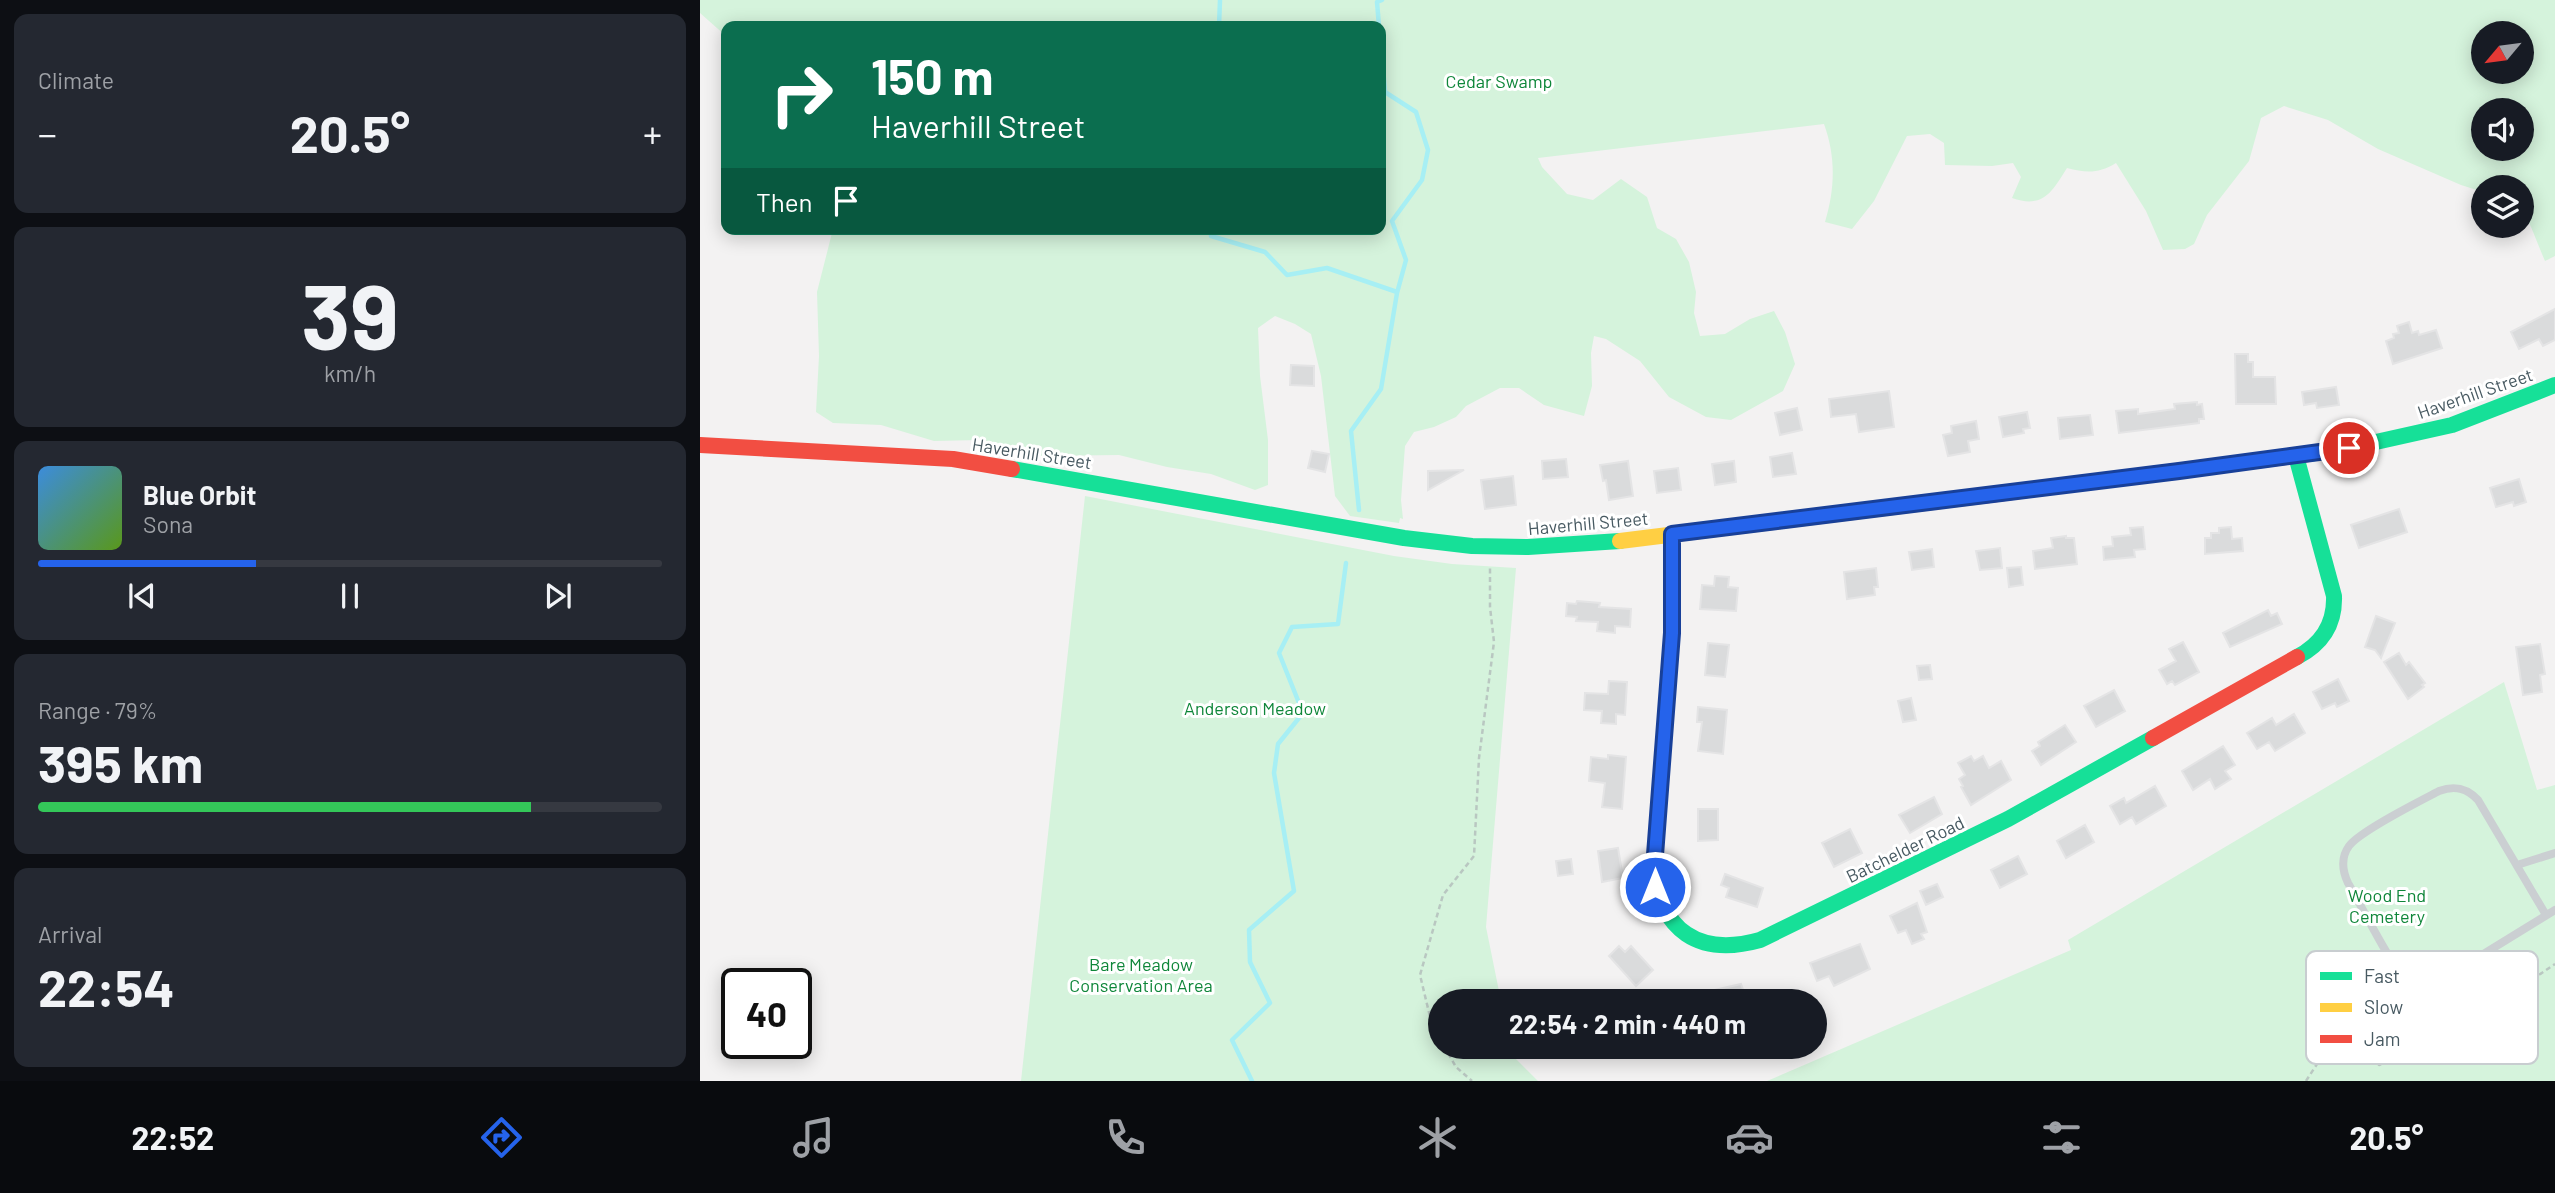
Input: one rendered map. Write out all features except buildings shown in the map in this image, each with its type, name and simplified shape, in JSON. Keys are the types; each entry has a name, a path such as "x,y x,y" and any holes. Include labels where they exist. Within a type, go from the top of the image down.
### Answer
{"main road":[{"name":"Haverhill Street","path":"700,445 953,459 1404,538 1491,547 1624,541 2296,456 2404,437 2452,425 2555,385"},
{"name":"Batchelder Road","path":"1672,534 1672,633 1654,868 1655,887 1665,914 1686,935 1712,946 1732,947 1760,940 1974,837 2054,795 2312,649 2330,625 2334,596 2296,456"}],"lane":[{"path":"2387,951 2348,883 2343,867 2346,851 2356,839 2439,791 2453,787 2467,790 2478,800 2546,915"},
{"path":"2517,865 2555,853"},
{"path":"2488,951 2555,911"}],"path":[{"path":"1428,1008 1420,975 1443,895 1474,856 1479,758 1494,642 1490,607 1491,547"},
{"path":"2538,976 2555,964"},
{"path":"1451,1059 1456,1067 1472,1081"},
{"path":"2306,1081 2317,1064"}],"green space":[{"name":"Cedar Swamp","path":"700,0 2555,0 2555,256 2545,261 2534,234 2534,175 2471,175 2471,188 2378,149 2328,120 2284,106 2261,118 2249,161 2207,215 2194,244 2185,249 2163,250 2146,211 2116,163 2092,172 2067,168 2045,196 2039,200 2023,201 2012,198 2021,177 2013,163 1992,166 1945,165 1944,143 1930,134 1907,136 1874,201 1852,229 1825,222 1833,173 1831,149 1824,124 1538,158 1542,167 1567,194 1593,200 1621,179 1647,197 1657,228 1676,239 1689,262 1696,292 1694,313 1700,336 1725,334 1750,319 1774,311 1785,332 1795,364 1783,391 1731,420 1706,417 1669,397 1640,361 1606,339 1594,336 1591,353 1592,386 1584,416 1544,405 1519,388 1500,388 1466,406 1456,417 1414,432 1405,446 1401,500 1403,519 1400,518 1399,523 1350,516 1335,496 1321,376 1311,334 1275,316 1258,328 1260,376 1268,440 1268,485 1255,490 1211,474 1119,455 1039,456 979,440 934,441 881,425 833,423 816,412 819,356 817,292 831,235 1386,235 1386,21 721,21 721,32 700,13"},
{"name":"Anderson Meadow","path":"1085,496 1394,556 1452,564 1516,568 1486,927 1499,989 1428,989 1428,1059 1516,1059 1538,1081 1021,1081"},
{"name":"Wood End Cemetery","path":"2504,682 2537,790 2555,785 2555,1081 1767,1081 1818,1059 1827,1059 1827,1055 2071,950 2068,940"}],"waterway":[{"path":"1219,21 1220,0"},
{"path":"1379,21 1377,2 1382,0"},
{"path":"1359,510 1351,431 1381,389 1397,293 1406,260 1392,221 1422,180 1428,150 1416,112 1386,93"},
{"path":"1211,235 1265,252 1287,275 1327,268 1397,292"},
{"path":"1252,1081 1232,1040 1270,1003 1250,962 1249,930 1294,891 1274,773 1278,744 1303,713 1279,653 1292,627 1338,624 1346,563"}],"traffic: fast":[{"path":"2308,454 2349,448 2452,425 2555,385"},
{"path":"2296,456 2334,596 2332,616 2325,632 2313,646 2297,657"},
{"path":"1012,469 1404,538 1472,546 1528,547 1620,541"},
{"path":"1672,535 1672,633 1654,868 1658,890 1674,923 1686,934 1701,941 1719,945 1760,940 2008,819 2153,738"}],"traffic: slow":[{"path":"1620,541 1982,496"}],"traffic: jam":[{"path":"700,445 953,459 1012,469"},
{"path":"1982,496 2308,454"},
{"path":"2153,738 2297,657"}],"route":[{"path":"1655,887 1654,868 1672,633 1672,534 2349,448"}],"park label":[{"name":"Bare Meadow Conservation Area","path":"1141,974"}]}
